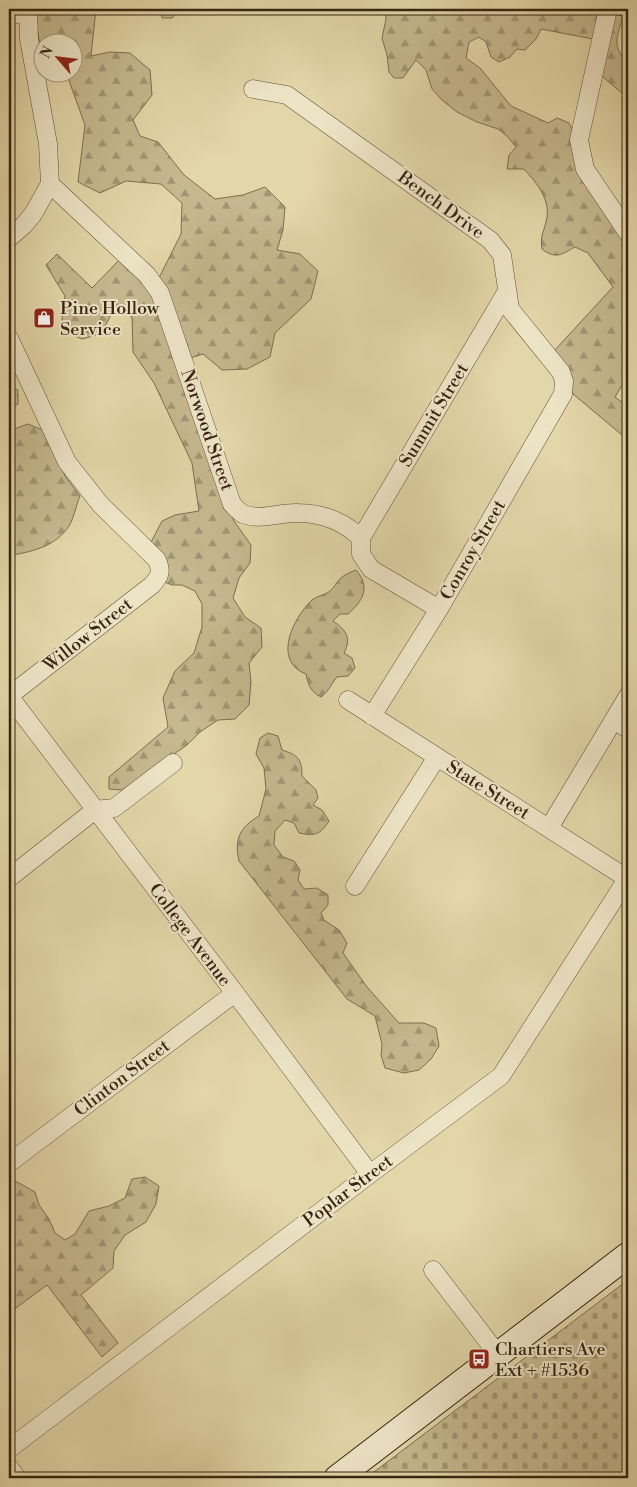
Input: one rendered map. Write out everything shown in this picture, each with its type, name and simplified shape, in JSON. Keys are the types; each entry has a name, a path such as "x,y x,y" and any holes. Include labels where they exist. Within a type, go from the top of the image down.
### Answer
{"street":[{"path":"608,9 579,140 585,169 628,233"},
{"path":"9,16 28,10 29,39 48,144 50,184 24,225 9,238"},
{"name":"Bench Drive","path":"253,89 287,95 490,240 502,255 510,309 561,372 564,381"},
{"name":"Norwood Street","path":"50,184 147,275 160,293 232,504 242,514 256,516 297,512 324,516 349,527 361,538"},
{"name":"Summit Street","path":"361,538 508,291"},
{"name":"Willow Street","path":"9,338 67,462 100,504 157,560 160,568 160,576 152,585 9,696"},
{"name":"Conroy Street","path":"372,716 439,609 563,394 564,381"},
{"path":"361,538 361,554 371,568 439,609"},
{"name":"College Avenue","path":"9,696 370,1174"},
{"path":"549,828 621,725 628,696"},
{"name":"State Street","path":"348,700 628,879"},
{"path":"355,886 437,757"},
{"path":"9,878 95,810 114,808 173,763"},
{"name":"Poplar Street","path":"9,1449 502,1076 628,879"},
{"name":"Clinton Street","path":"9,1163 235,993"},
{"path":"337,1478 499,1356 628,1255"},
{"path":"433,1270 499,1356"},
{"path":"9,1467 16,1478"}],"green space":[{"path":"34,9 96,9 91,56 110,52 130,53 150,70 152,95 133,120 140,136 158,142 184,175 215,199 243,195 265,187 285,207 283,230 277,250 300,254 318,271 311,299 275,333 270,357 247,369 222,370 203,354 175,363 234,521 251,545 250,563 239,578 233,598 245,617 261,628 262,647 249,663 251,682 249,705 235,719 218,720 200,732 187,745 122,790 109,789 109,777 168,727 163,698 175,671 194,653 202,627 202,604 195,591 182,585 172,585 155,578 150,544 162,521 175,515 199,511 192,463 154,383 133,352 132,318 125,308 114,309 101,334 82,339 66,332 62,319 65,296 46,265 57,254 92,288 122,257 145,279 160,276 181,234 182,203 161,184 126,181 100,193 78,182 85,125 70,82 82,82 82,32 38,32"},
{"path":"161,9 181,9 172,18 162,18"},
{"path":"385,9 604,9 598,40 541,29 536,39 525,50 517,49 510,57 499,62 491,57 486,42 479,37 469,42 466,58 480,68 511,106 548,123 557,118 569,123 628,241 628,375 615,397 628,407 628,440 573,394 554,351 613,287 588,253 575,247 563,254 555,255 542,249 542,238 547,214 545,200 534,180 524,169 507,169 509,155 516,147 507,136 498,129 477,122 457,112 442,100 432,89 426,70 416,60 403,78 394,78 389,72 382,38 386,19"},
{"path":"610,13 623,16 617,36 617,46 628,64 628,98 598,73"},
{"path":"9,386 18,390 18,404 9,409"},
{"path":"28,424 45,431 57,451 65,476 80,496 71,523 64,533 51,543 29,552 13,555 9,535 9,433 11,430"},
{"path":"356,570 363,582 364,588 361,599 348,614 340,614 333,621 346,635 347,643 344,653 352,658 355,668 348,676 337,677 321,697 310,688 306,674 296,668 290,659 288,650 289,639 298,617 312,600 329,592 342,577"},
{"path":"268,733 278,736 282,750 298,759 301,765 302,776 316,790 318,798 313,805 322,810 329,821 320,832 309,834 299,833 294,823 285,820 275,831 274,845 283,857 294,861 300,870 298,880 304,889 317,888 328,895 328,905 321,913 324,920 339,930 347,943 343,953 367,987 399,1023 424,1023 436,1028 439,1046 431,1059 419,1070 404,1073 385,1068 381,1055 382,1044 375,1016 347,999 239,861 237,846 240,834 252,820 259,816 266,789 264,768 256,754 260,738"},
{"path":"145,1177 159,1186 156,1204 146,1222 125,1235 114,1251 113,1268 81,1295 118,1343 102,1357 47,1285 9,1313 9,1180 35,1192 39,1205 49,1219 55,1233 65,1240 75,1234 89,1211 109,1206 125,1198 132,1179"},
{"path":"628,1280 628,1478 366,1478"}],"place":[{"name":"Pine Hollow Service","path":"44,318"},
{"name":"Chartiers Ave Ext + #1536","path":"479,1359"}]}
